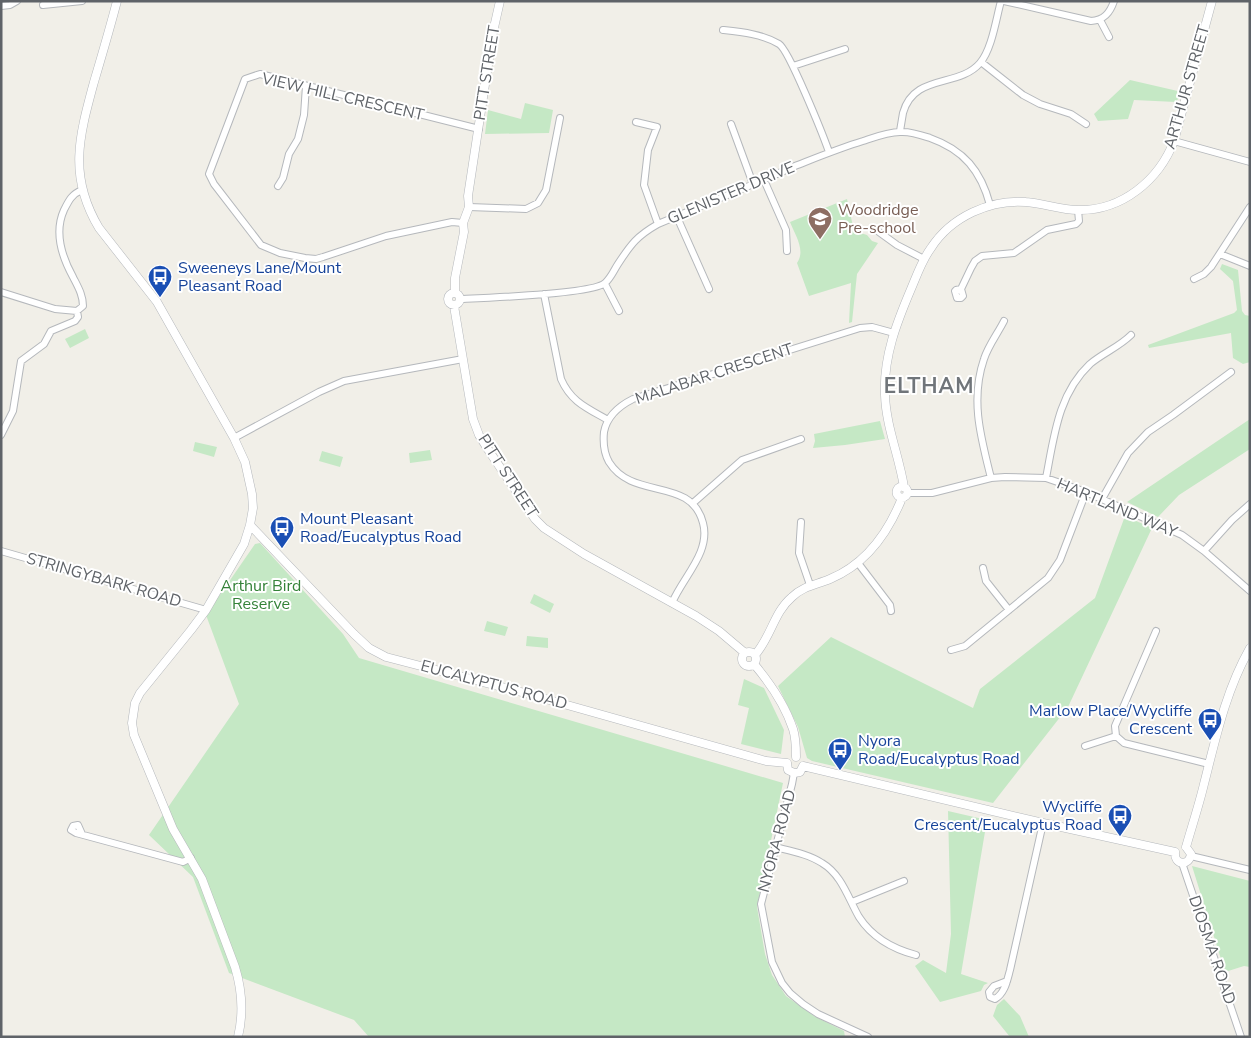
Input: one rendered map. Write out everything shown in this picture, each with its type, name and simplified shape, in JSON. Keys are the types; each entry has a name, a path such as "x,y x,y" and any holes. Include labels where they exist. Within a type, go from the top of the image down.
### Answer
{"street":[{"path":"1,6 10,5 18,1"},
{"path":"44,5 82,1"},
{"path":"117,1 82,132 79,161 82,190 91,215 99,228 157,302 234,438 249,476 253,508 244,544 206,610 140,693 132,712 134,735 173,828 202,879 239,981 242,1003 238,1037"},
{"name":"PITT STREET","path":"454,293 464,232 463,222 469,207 468,196 493,32 500,1"},
{"path":"900,132 903,112 915,94 923,87 935,82 962,76 981,62 987,50 1003,1 1084,19 1100,20 1109,12 1114,1"},
{"name":"ARTHUR STREET","path":"755,655 763,646 784,604 800,590 829,579 858,563 880,538 894,515 902,493 899,462 886,411 886,367 894,333 931,246 952,225 964,217 990,206 1016,201 1078,210 1101,207 1137,191 1155,174 1170,152 1212,1"},
{"path":"1100,20 1109,38"},
{"path":"723,30 748,33 781,45 793,66 830,152"},
{"path":"793,66 845,49"},
{"path":"981,62 1023,95 1040,104 1070,114 1086,124"},
{"name":"VIEW HILL CRESCENT","path":"463,222 452,222 386,236 316,258 280,253 261,245 214,184 209,174 245,80 260,74 479,130"},
{"path":"278,186 283,178 289,154 298,139 304,115 306,86"},
{"path":"469,207 526,209 538,203 546,190 560,118"},
{"path":"636,122 656,127 648,150 644,185 658,224"},
{"path":"730,124 753,184"},
{"name":"GLENISTER DRIVE","path":"604,284 629,247 641,234 658,224 830,152 876,137 900,132 925,136 942,142 956,150 968,161 978,175 990,206"},
{"path":"1174,141 1250,162"},
{"path":"764,180 786,230 788,251"},
{"path":"1,292 55,309 77,311 83,306 83,298 68,268 62,250 59,232 67,204 73,195 82,190"},
{"path":"1194,279 1208,270 1250,207"},
{"path":"961,290 975,261 982,256 1014,253 1047,230 1076,224 1079,221 1078,210"},
{"path":"676,217 709,289"},
{"path":"879,232 897,245 924,259"},
{"path":"1220,254 1250,266"},
{"path":"461,299 544,294 591,289 604,284 618,311"},
{"path":"454,293 459,295 461,299 459,304 454,306 450,304 448,299 450,294 454,293"},
{"path":"544,294 564,387 576,401 608,420 604,433 604,446 607,458 613,468 621,476 634,483 678,494 693,503 703,522 704,541 702,550 672,603"},
{"name":"PITT STREET","path":"454,306 473,419 479,435 535,519 544,528 577,550 720,631 745,653"},
{"path":"1,434 13,412 21,361 44,344 51,331 75,321 78,317 77,311"},
{"path":"992,478 980,434 977,388 984,358 1004,321"},
{"name":"MALABAR CRESCENT","path":"608,420 624,404 633,399 860,328 872,327 894,333"},
{"path":"1046,478 1060,413 1072,385 1091,363 1124,342 1131,335"},
{"path":"234,438 319,392 344,381 463,360"},
{"path":"1102,499 1128,453 1148,432 1231,372"},
{"path":"693,503 742,460 801,439"},
{"name":"HARTLAND WAY","path":"902,493 932,493 992,478 1019,476 1046,478 1086,492 1182,535 1204,551 1250,591"},
{"path":"952,650 965,646 1048,578 1054,570 1086,492"},
{"path":"1204,551 1232,520 1250,504"},
{"path":"801,522 799,553 810,585"},
{"name":"EUCALYPTUS ROAD","path":"250,525 354,634 369,648 386,657 530,694 766,761 787,764"},
{"name":"STRINGYBARK ROAD","path":"1,551 206,610"},
{"path":"858,563 890,605 891,611"},
{"path":"983,568 986,581 1009,610"},
{"path":"1156,631 1116,726 1116,736 1124,743 1209,764"},
{"path":"1186,847 1195,820 1226,698 1250,648"},
{"path":"751,652 755,655 756,660 754,664 749,666 744,663 745,653 751,652"},
{"path":"1242,662 1250,666"},
{"path":"754,664 772,685 793,728 796,739 796,757"},
{"path":"1085,746 1116,736"},
{"path":"796,757 801,759 803,766 800,772 794,773 788,770 787,764 790,758 796,757"},
{"path":"803,766 1174,852"},
{"name":"NYORA ROAD","path":"794,773 761,904 769,951 776,972 790,993 818,1014 868,1037"},
{"path":"1007,981 1043,823"},
{"path":"82,834 183,862 191,858"},
{"path":"775,847 806,855 824,864 836,876 860,918 881,940 899,951 916,955"},
{"path":"1174,852 1178,848 1186,847"},
{"path":"1174,852 1176,860 1182,863 1187,862 1191,856 1190,851 1186,847"},
{"path":"1191,856 1250,870"},
{"name":"DIOSMA ROAD","path":"1182,863 1241,1037"},
{"path":"852,902 904,881"}],"green space":[{"path":"1130,80 1182,93 1176,102 1134,100 1128,119 1098,121 1094,114"},
{"path":"525,103 553,110 549,133 485,134 488,110 521,119"},
{"path":"847,199 854,231 867,235 872,241 878,243 857,274 852,322 849,323 851,283 809,296 797,263 800,248 790,222"},
{"path":"1222,264 1238,270 1242,311 1245,315 1250,316 1250,362 1243,364 1233,358 1231,333 1149,348 1148,345 1234,313 1237,310 1233,281 1220,269"},
{"path":"85,329 89,338 70,348 65,339"},
{"path":"1250,419 1250,449 1179,495 1158,517 1127,502"},
{"path":"880,421 885,439 813,448 814,434"},
{"path":"195,442 217,447 214,457 193,451"},
{"path":"430,450 432,460 410,463 409,453"},
{"path":"322,451 343,457 340,467 319,461"},
{"path":"1125,516 1152,528 1068,707 993,803 812,761 807,758 798,727 778,686 831,637 973,708 980,689 1095,598"},
{"name":"Arthur Bird Reserve","path":"260,543 343,634 359,658 783,783 757,907 765,954 772,975 786,996 814,1016 844,1031 845,1037 369,1037 354,1020 229,973 193,877 149,835 239,704 206,615 255,544"},
{"path":"534,594 554,604 550,613 530,603"},
{"path":"487,621 508,627 505,636 484,631"},
{"path":"527,636 548,638 548,648 526,646"},
{"path":"744,679 764,688 784,730 781,754 741,744 749,708 738,705"},
{"path":"948,811 987,820 961,974 988,983 984,985 981,991 940,1002 915,966 923,960 946,973 951,934"},
{"path":"1192,866 1250,881 1250,967 1244,966 1225,972"},
{"path":"1004,999 1020,1016 1029,1037 1010,1037 993,1016 997,1005"}],"place":[{"name":"Woodridge Pre-school","path":"820,240"},
{"name":"Sweeneys Lane/Mount Pleasant Road","path":"160,298"},
{"name":"Mount Pleasant Road/Eucalyptus Road","path":"282,549"},
{"name":"Marlow Place/Wycliffe Crescent","path":"1210,741"},
{"name":"Nyora Road/Eucalyptus Road","path":"840,771"},
{"name":"Wycliffe Crescent/Eucalyptus Road","path":"1120,837"}],"district":[{"name":"ELTHAM","path":"929,386"}]}
